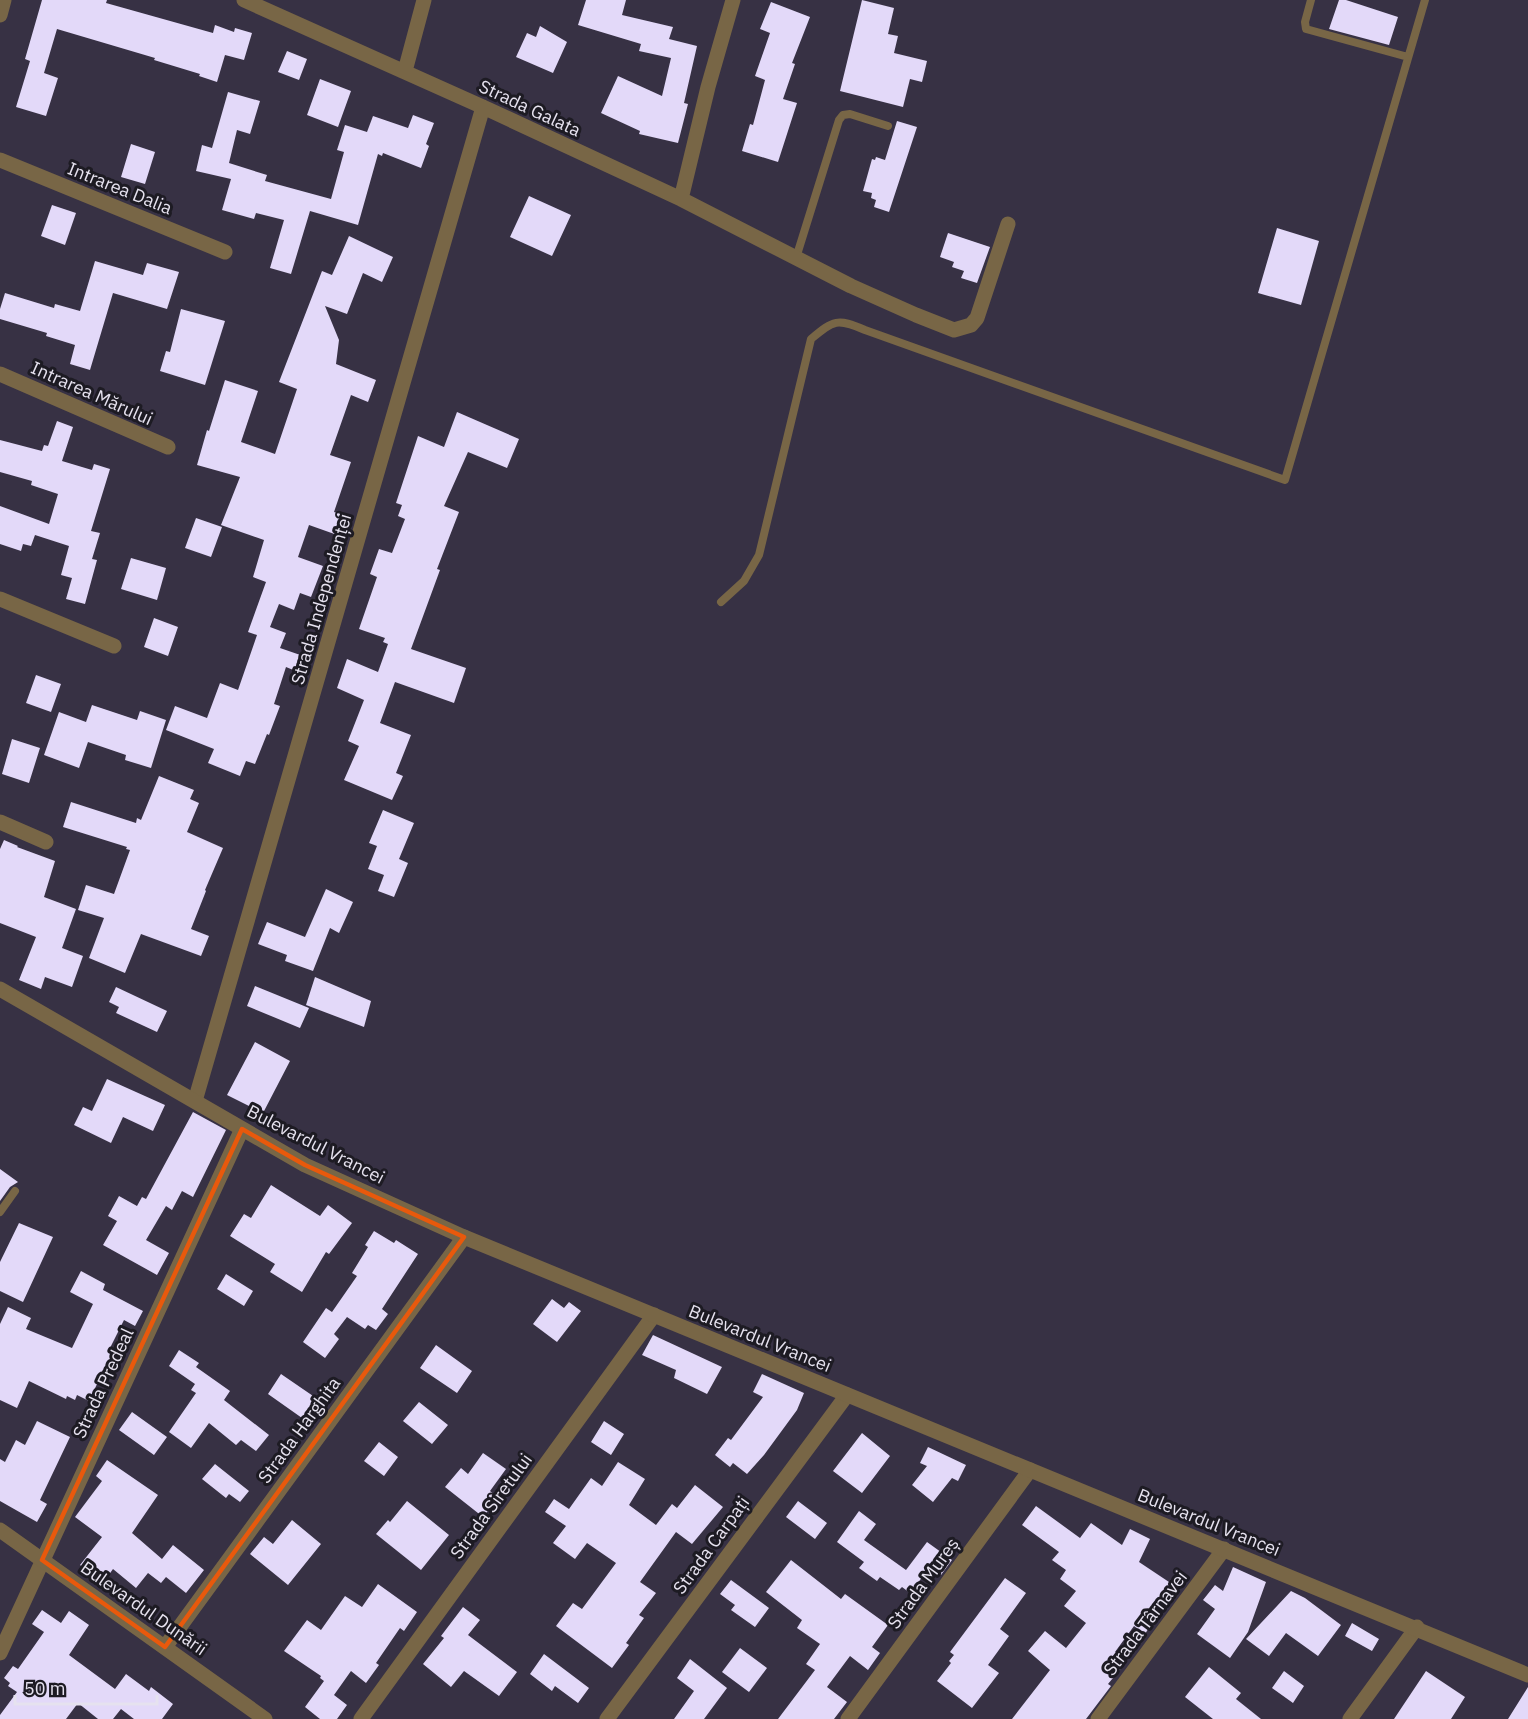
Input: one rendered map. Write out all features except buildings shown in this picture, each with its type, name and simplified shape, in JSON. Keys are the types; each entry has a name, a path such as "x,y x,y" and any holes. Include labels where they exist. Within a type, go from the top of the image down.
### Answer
{"street":[{"path":"0,15 4,0"},
{"name":"Strada Galata","path":"244,0 483,107 681,200 916,315 954,330 971,325 977,318 1008,224"},
{"path":"405,71 424,0"},
{"path":"681,200 708,87 733,0"},
{"name":"Strada Independenței","path":"195,1101 483,107"},
{"name":"Intrarea Dalia","path":"0,159 225,252"},
{"name":"Intrarea Mărului","path":"0,374 168,447"},
{"path":"0,599 114,646"},
{"path":"0,822 46,842"},
{"name":"Bulevardul Vrancei","path":"0,989 305,1165 464,1237 1528,1675"},
{"name":"Strada Predeal","path":"0,1653 242,1129"},
{"name":"Strada Harghita","path":"165,1647 464,1237"},
{"name":"Strada Siretului","path":"361,1719 654,1316"},
{"name":"Strada Carpați","path":"607,1719 847,1395"},
{"name":"Strada Mureș","path":"848,1719 1030,1470"},
{"name":"Bulevardul Dunării","path":"0,1530 265,1719"},
{"name":"Strada Târnavei","path":"1098,1719 1224,1549"},
{"path":"1350,1719 1417,1628"}],"lane":[{"path":"1311,0 1305,22 1306,29 1408,57"},
{"path":"721,602 744,581 759,555 811,339 828,324 845,321 1285,480 1425,0"},
{"path":"796,258 839,120 843,115 850,114 888,126"},
{"path":"0,1212 15,1191"}],"highlighted area":[{"path":"242,1129 305,1165 464,1237 165,1647 42,1560"}]}
